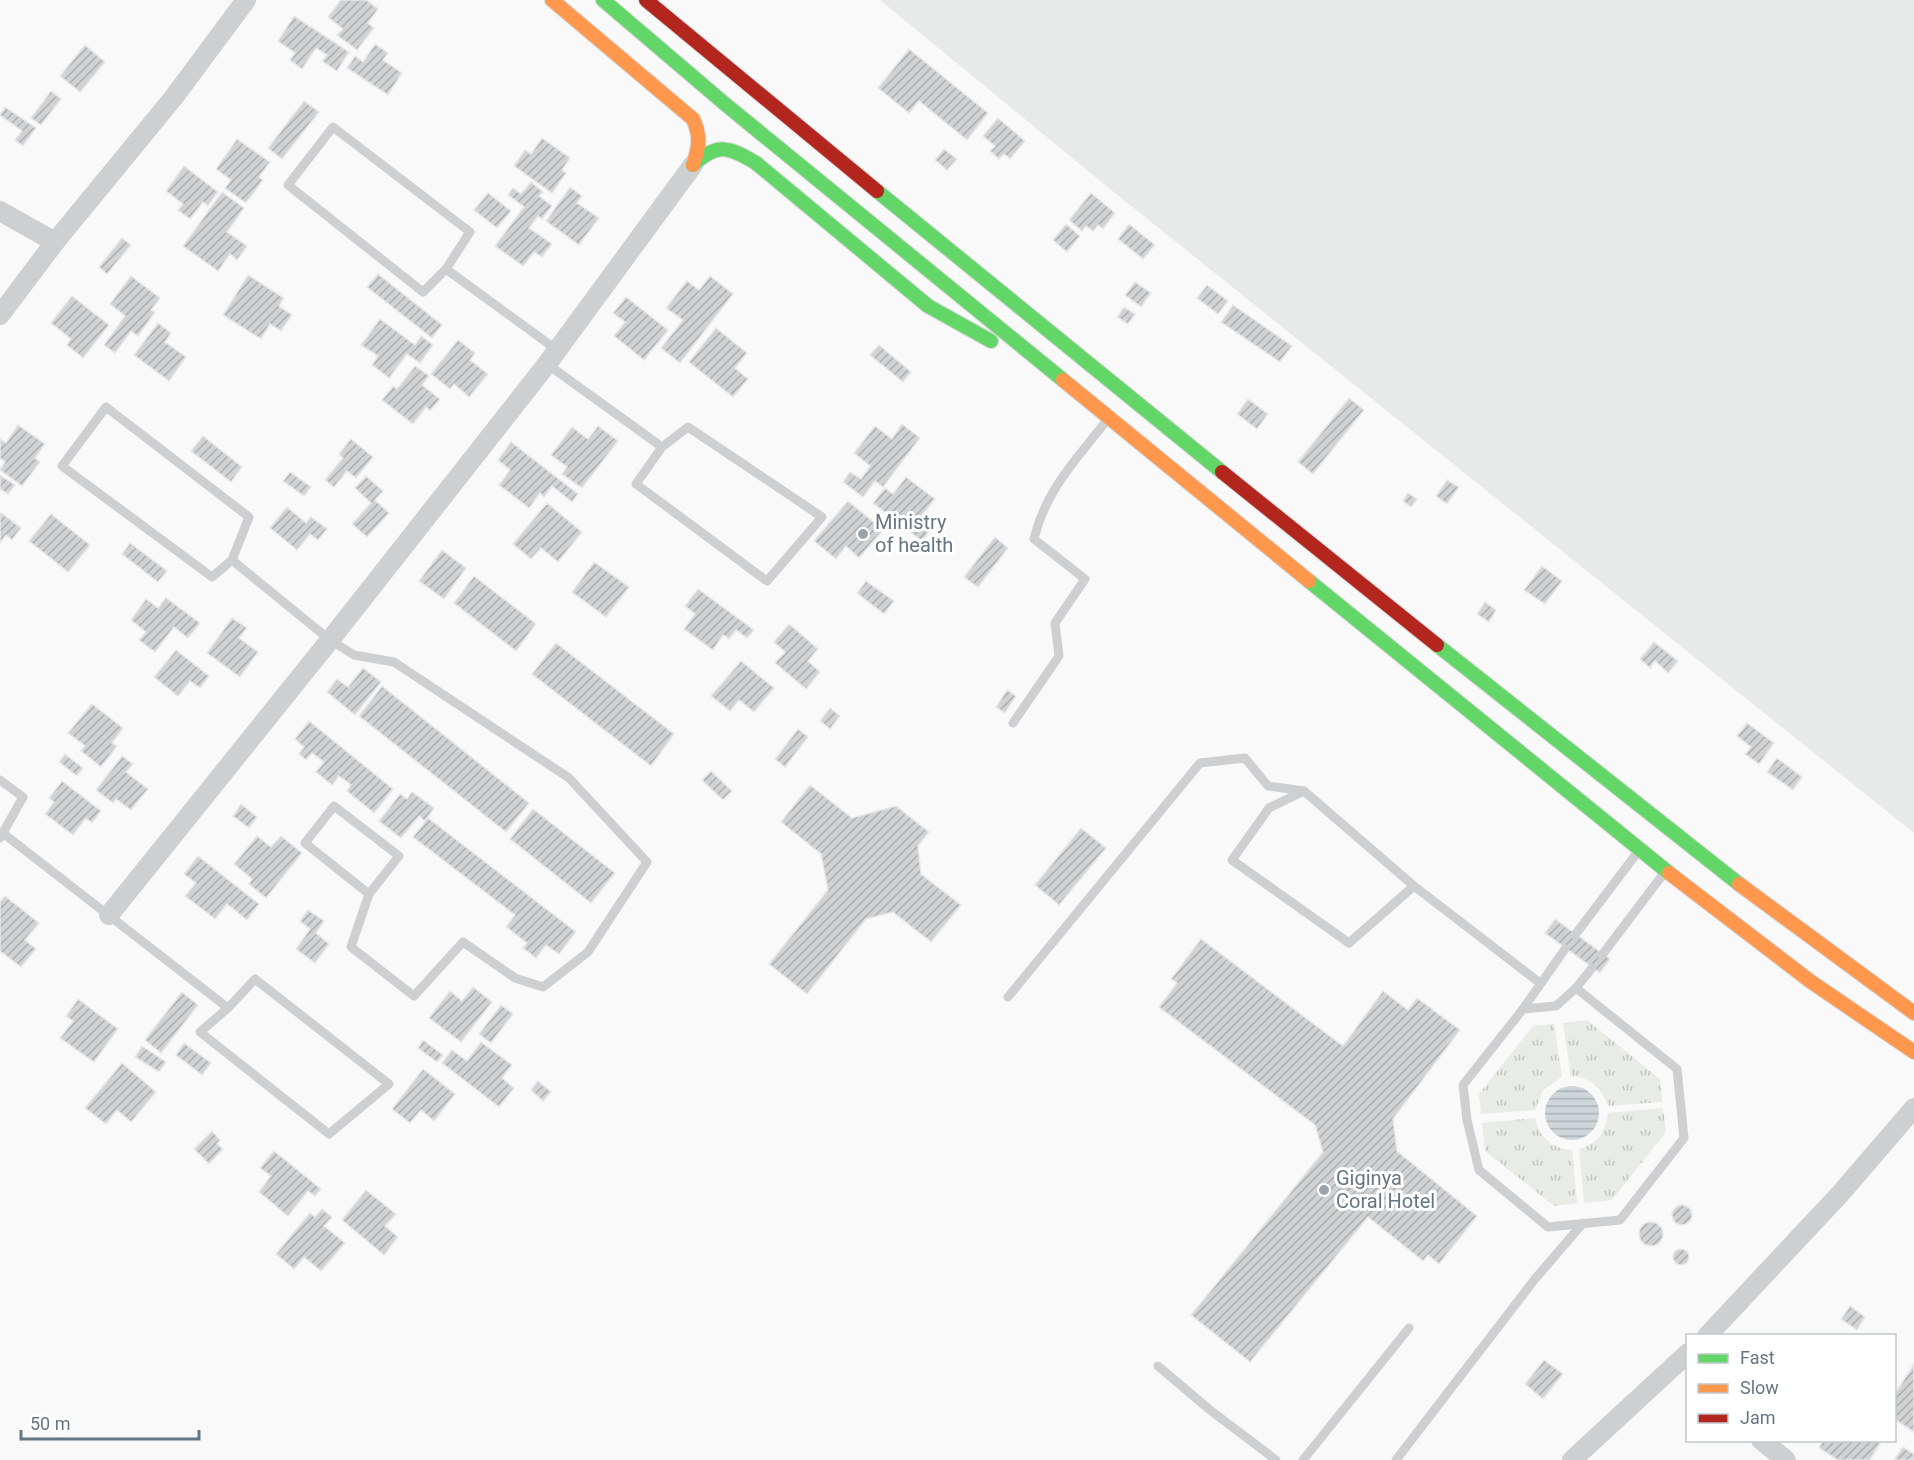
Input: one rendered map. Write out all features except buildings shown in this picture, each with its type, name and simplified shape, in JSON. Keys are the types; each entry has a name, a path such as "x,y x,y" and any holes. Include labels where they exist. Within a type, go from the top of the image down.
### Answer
{"main road":[{"path":"552,0 693,119 699,129 701,145 693,165"},
{"path":"603,0 725,104 1640,849 1810,981 1914,1052"},
{"path":"646,0 946,249 1664,827 1828,953 1914,1013"},
{"path":"693,165 706,152 720,148 735,151 756,164 927,306 1061,379"}],"street":[{"path":"0,315 55,242 174,97 246,0"},
{"path":"109,915 330,640 552,357 693,165"},
{"path":"0,211 55,242"},
{"path":"1708,1334 1840,1194 1914,1108"},
{"path":"1572,1460 1686,1355"},
{"path":"1764,1442 1786,1460"}],"lane":[{"path":"333,127 470,232 446,269 423,292 288,185 333,127"},
{"path":"446,269 662,447"},
{"path":"106,407 249,517 232,560 212,577 62,466 106,407"},
{"path":"1013,723 1059,656 1055,623 1085,579 1034,538 1039,517 1058,482 1110,417"},
{"path":"688,427 822,517 767,581 636,484 662,447 688,427"},
{"path":"232,560 330,640 354,655 394,662 569,778 647,862 588,952 543,987 515,978 463,942 414,996 351,947 369,894 399,856 334,806 305,843 369,894"},
{"path":"1008,997 1200,763 1245,758 1268,786 1304,790 1414,886 1540,983"},
{"path":"0,780 23,797 2,836 109,915 228,1008"},
{"path":"1304,790 1269,808 1232,860 1349,943 1414,886"},
{"path":"1575,935 1640,849"},
{"path":"1602,955 1667,869"},
{"path":"1565,948 1523,1009 1463,1085 1467,1120 1479,1170 1548,1227 1620,1220 1684,1138 1677,1069 1576,988"},
{"path":"1523,1009 1556,1006 1576,988 1592,968"},
{"path":"255,979 389,1084 329,1134 200,1032 228,1008 255,979"},
{"path":"1396,1460 1535,1279 1582,1223"},
{"path":"1303,1460 1409,1328"},
{"path":"1158,1366 1210,1410 1276,1460"}],"shaded area":[{"path":"880,0 1914,0 1914,833 1105,185"},
{"path":"1572,1086 1582,1088 1591,1094 1597,1103 1599,1113 1597,1123 1591,1132 1582,1138 1572,1140 1562,1138 1553,1132 1547,1123 1545,1113 1547,1103 1553,1094 1562,1088"}],"green space":[{"path":"1587,1020 1660,1079 1662,1102 1608,1106 1599,1089 1589,1081 1571,1076 1563,1023"},
{"path":"1554,1024 1562,1077 1543,1090 1535,1110 1481,1114 1479,1094 1533,1026"},
{"path":"1663,1108 1666,1132 1612,1200 1584,1203 1579,1149 1591,1144 1600,1136 1608,1113"},
{"path":"1535,1118 1540,1131 1548,1141 1572,1150 1577,1203 1554,1206 1485,1151 1482,1123"}],"traffic: fast":[{"path":"603,0 725,104 1063,380"},
{"path":"693,165 710,153 724,149 738,153 756,163 928,306 991,341"},
{"path":"877,191 1222,472"},
{"path":"1309,581 1669,873"},
{"path":"1437,645 1739,884"}],"traffic: slow":[{"path":"552,0 693,119 698,142 693,165"},
{"path":"1063,380 1309,581"},
{"path":"1669,873 1810,981 1914,1052"},
{"path":"1739,884 1914,1013"}],"traffic: jam":[{"path":"646,0 877,191"},
{"path":"1222,472 1437,645"}],"place":[{"name":"Ministry of health","path":"863,534"},
{"name":"Giginya Coral Hotel","path":"1324,1190"}]}
